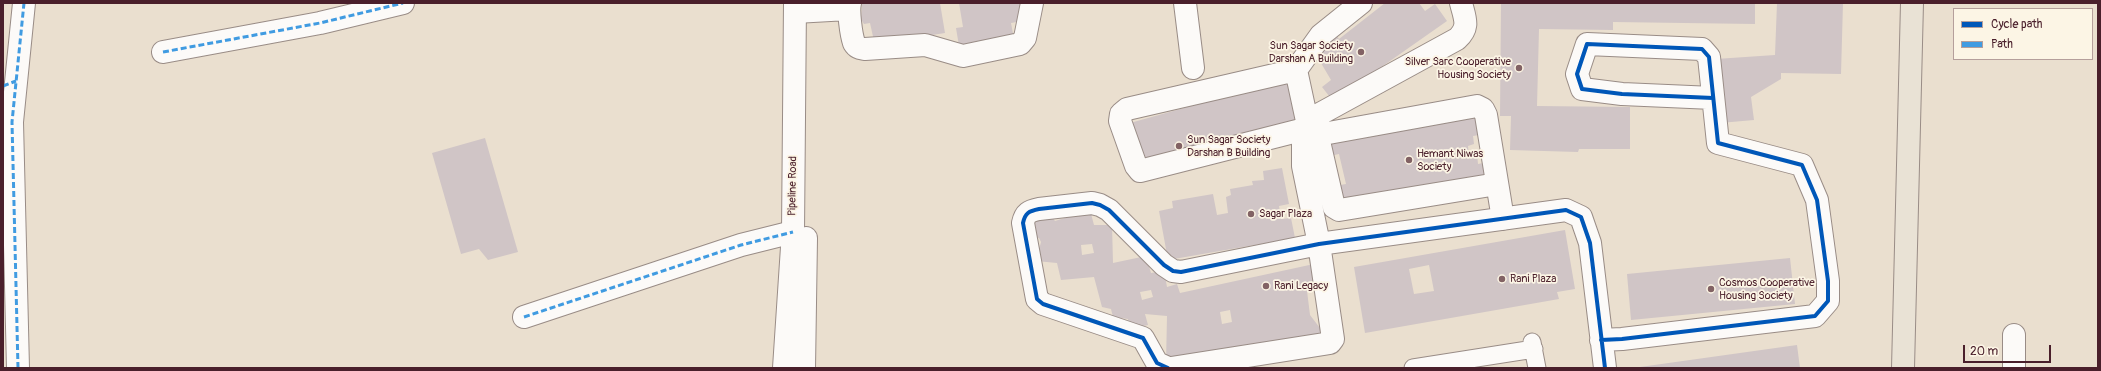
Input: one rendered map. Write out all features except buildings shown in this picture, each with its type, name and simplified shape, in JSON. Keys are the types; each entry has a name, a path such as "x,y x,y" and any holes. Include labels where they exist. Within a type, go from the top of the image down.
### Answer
{"main road":[{"path":"1903,368 1912,3"}],"street":[{"path":"18,368 12,122 9,83 24,3"},
{"path":"163,52 320,23 403,3"},
{"path":"800,7 849,6 854,43 858,48 865,49 925,45 963,56 1016,47 1020,44 1025,38 1032,3"},
{"path":"1185,3 1192,68"},
{"path":"1360,3 1321,35 1296,70 1127,110 1121,114 1120,121 1136,166 1140,171 1306,125 1457,39 1464,32 1466,23 1461,3"},
{"name":"Pipeline Road","path":"784,368 800,231 800,7"},
{"path":"1601,340 1622,339 1815,316 1828,301 1828,281 1817,200 1802,166 1718,143 1710,57 1702,49 1587,44 1577,74 1582,89 1622,94 1713,98"},
{"path":"1296,70 1306,125 1303,138 1303,166 1316,177 1334,207 1338,210 1497,184"},
{"path":"1503,219 1486,115 1483,109 1477,106 1323,134 1318,137 1316,177 1319,244 1334,334 1333,339 1330,342 1170,368 1156,363 1143,338 1043,304 1037,299 1023,223 1025,215 1030,211 1092,203 1100,204 1109,210 1164,265 1172,271 1181,272 1319,244 1503,219 1566,210 1581,217 1590,243 1605,368"},
{"path":"524,317 741,244 800,231 804,368"},
{"path":"2014,335 2014,368"}],"lane":[{"path":"1413,368 1533,346 1537,368"}],"marked path":[{"path":"18,368 12,122 24,3"},
{"path":"163,52 320,23 403,3"},
{"path":"3,86 16,81"},
{"path":"524,317 741,245 793,232"}],"cycle path":[{"path":"1601,340 1622,339 1815,316 1828,301 1828,281 1817,200 1802,165 1718,143 1709,57 1702,49 1587,44 1577,74 1582,89 1622,94 1713,98"},
{"path":"1168,368 1157,363 1143,338 1043,304 1037,299 1023,223 1028,213 1039,209 1092,203 1100,205 1109,210 1164,265 1173,271 1181,272 1319,244 1566,210 1581,217 1590,243 1605,368"}],"place":[{"name":"Sun Sagar Society Darshan A Building","path":"1361,52"},
{"name":"Silver Sarc Cooperative Housing Society","path":"1519,68"},
{"name":"Sun Sagar Society Darshan B Building","path":"1179,146"},
{"name":"Hemant Niwas Society","path":"1409,160"},
{"name":"Sagar Plaza","path":"1251,214"},
{"name":"Rani Plaza","path":"1502,279"},
{"name":"Rani Legacy","path":"1266,286"},
{"name":"Cosmos Cooperative Housing Society","path":"1711,289"}]}
